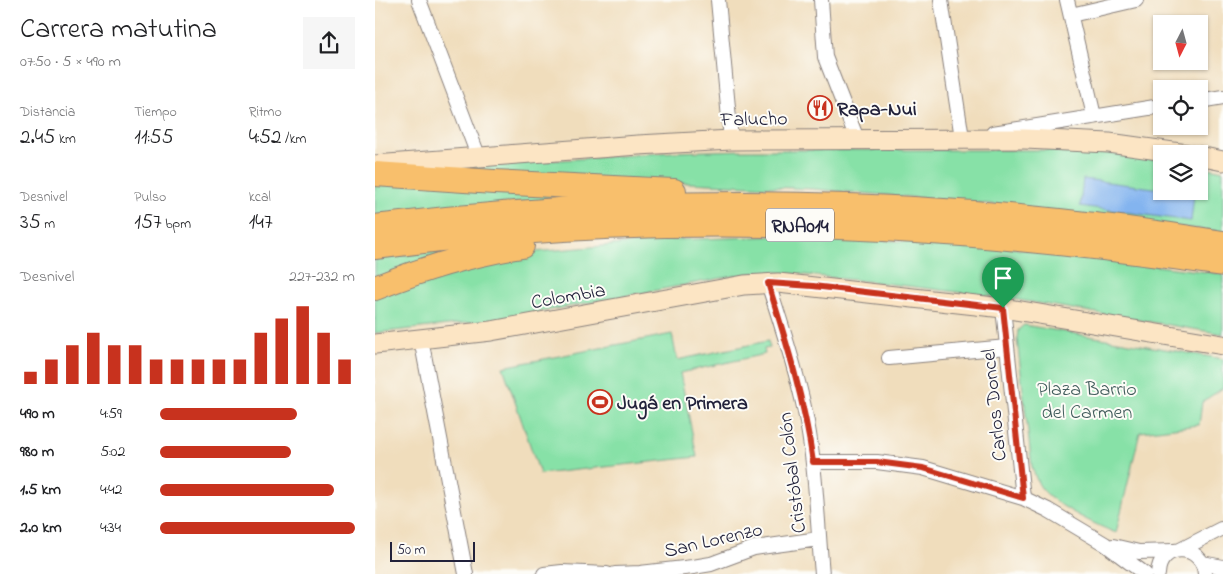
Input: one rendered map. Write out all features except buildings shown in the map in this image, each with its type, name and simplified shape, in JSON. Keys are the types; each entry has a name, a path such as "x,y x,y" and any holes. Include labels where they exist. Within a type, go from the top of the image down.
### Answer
{"highway":[{"path":"375,174 495,182 746,194 930,210"},
{"name":"RNA014","path":"375,227 518,212 634,206 783,205 930,210 1074,223 1223,243"},
{"name":"RNA014","path":"375,247 495,235 638,227 788,225 935,231 1076,244 1223,264"},
{"path":"375,288 440,265 490,252 638,227"}],"street":[{"path":"419,0 479,158"},
{"path":"718,0 731,140"},
{"path":"821,0 825,57 857,139"},
{"path":"941,0 962,138 1109,143 1153,149"},
{"path":"1067,0 1094,116"},
{"path":"1071,15 1136,0"},
{"path":"1208,100 1223,98"},
{"name":"Falucho","path":"375,165 638,145 731,140 962,138 1153,107"},
{"path":"1208,158 1223,160"},
{"name":"Colombia","path":"375,344 491,331 744,285 768,283 813,286 1003,308 1223,345"},
{"name":"Cristóbal Colón","path":"768,283 792,360 804,407 813,462 822,574"},
{"name":"Carlos Doncel","path":"1003,308 1023,498"},
{"path":"421,339 466,574"},
{"path":"889,358 1007,347"},
{"path":"813,462 877,462 923,468 1023,498 1048,510 1105,544 1145,574"},
{"path":"1158,574 1159,564 1163,559 1222,528"},
{"path":"1210,568 1205,551 1222,528"},
{"name":"San Lorenzo","path":"615,574 640,573 711,564 754,548 819,539"},
{"path":"1105,544 1139,552 1177,551 1193,554 1210,568"},
{"path":"544,574 561,572 607,574"}],"green space":[{"path":"746,150 1039,150 1098,152 1153,159 1153,200 1208,200 1208,168 1223,171 1223,232 981,203 813,189 422,170 673,152"},
{"path":"375,179 612,194 375,215"},
{"path":"783,236 986,245 1223,274 1223,334 1007,298 777,272 758,272 733,276 502,319 375,333 375,297 509,257 534,252 671,240"},
{"path":"456,248 375,283 375,259"},
{"name":"Plaza Barrio del Carmen","path":"1024,325 1223,359 1223,388 1202,402 1199,425 1140,432 1116,533 1087,520 1057,502 1037,482 1032,467 1017,339 1018,330"},
{"name":"Jugá en Primera","path":"672,334 677,360 768,341 770,348 764,349 765,354 680,373 697,457 540,474 503,367"}],"water":[{"path":"1083,179 1153,188 1153,200 1193,200 1191,221 1080,206"}],"place":[{"name":"Rapa-Nui","path":"820,108"},
{"name":"Jugá en Primera","path":"600,402"}],"route":[{"path":"768,283 790,283 1003,308 1023,498 923,468 877,462 813,462 804,407 792,360 768,283"}]}
